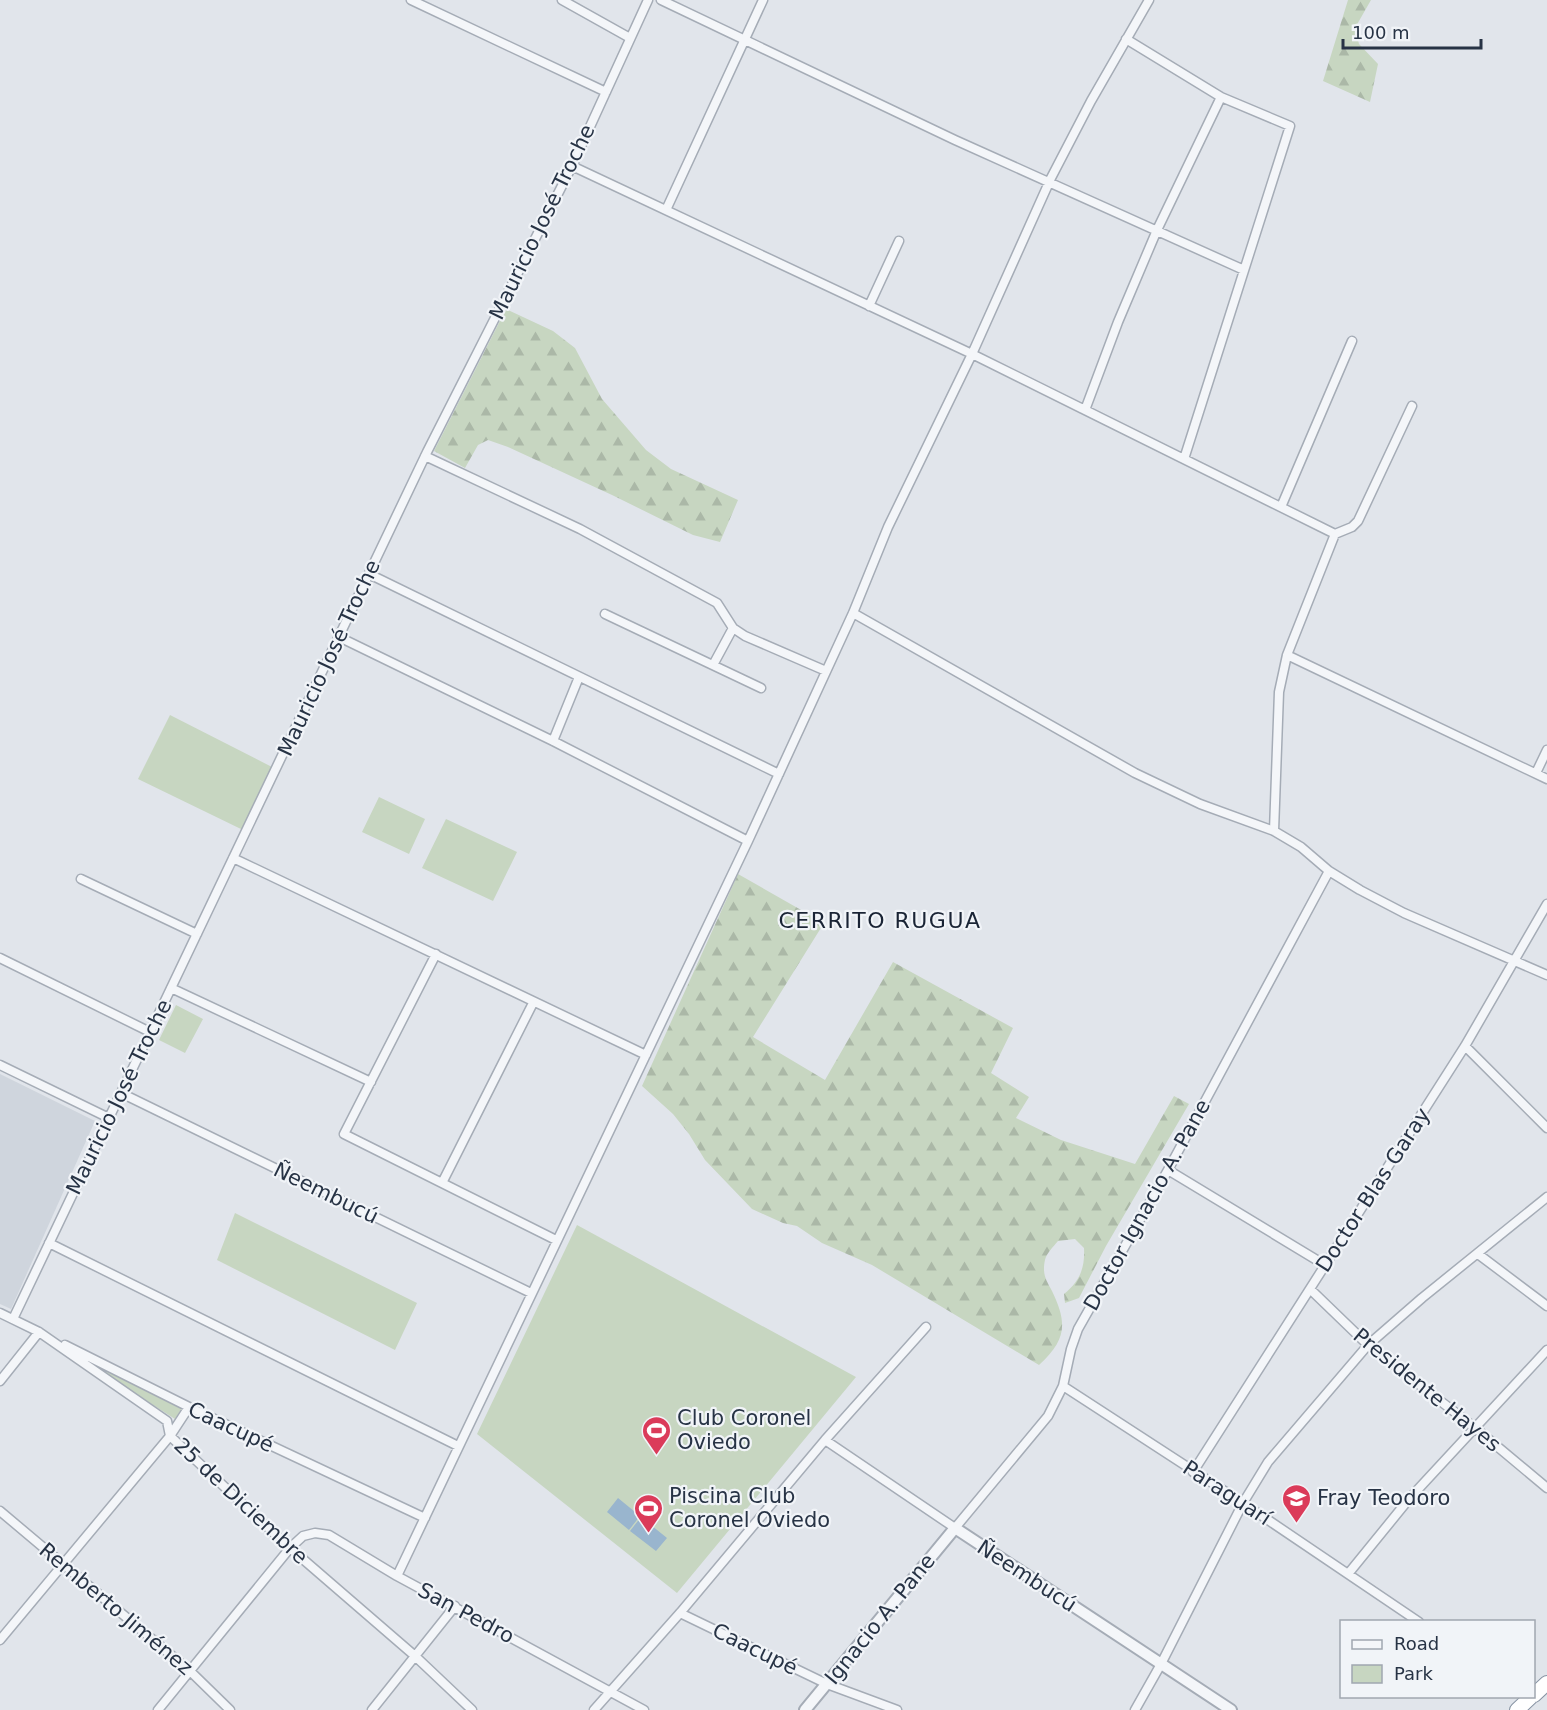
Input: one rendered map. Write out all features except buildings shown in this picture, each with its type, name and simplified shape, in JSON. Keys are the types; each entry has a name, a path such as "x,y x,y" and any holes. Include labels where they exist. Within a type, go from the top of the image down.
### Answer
{"highway":[{"path":"1535,1694 1547,1683"},
{"path":"1517,1710 1531,1698"}],"street":[{"path":"411,0 606,92"},
{"path":"562,0 630,38"},
{"name":"Mauricio José Troche","path":"13,1319 425,456 572,166 648,0"},
{"path":"661,0 1049,183 1244,270"},
{"path":"666,210 763,0"},
{"path":"397,1576 748,842 853,613 888,527 972,354 1049,183 1091,101 1149,0"},
{"path":"1126,39 1221,97 1290,126 1184,459"},
{"path":"1085,410 1118,322 1157,230 1221,97"},
{"path":"572,166 972,354 1335,534"},
{"path":"869,306 899,240"},
{"path":"1281,507 1352,341"},
{"path":"1274,831 1279,692 1287,655 1335,534 1352,527 1358,521 1412,405"},
{"path":"425,456 580,529 717,603 733,628 745,636 826,671"},
{"path":"369,574 779,774"},
{"path":"853,613 1135,773 1200,804 1274,831 1301,847 1329,871 1404,913 1547,975"},
{"path":"605,614 761,688"},
{"path":"713,664 733,628"},
{"path":"339,637 554,741 748,842"},
{"path":"1287,655 1547,779"},
{"path":"554,741 579,676"},
{"path":"1536,773 1547,750"},
{"path":"233,858 646,1055"},
{"name":"Doctor Ignacio A. Pane","path":"955,1528 1048,1416 1063,1386 1078,1329 1168,1170 1329,871"},
{"path":"81,879 197,934"},
{"name":"Doctor Blas Garay","path":"1193,1472 1465,1047 1547,904"},
{"path":"436,954 344,1134 556,1240"},
{"path":"0,958 150,1032"},
{"path":"171,987 371,1082"},
{"path":"442,1183 533,1003"},
{"path":"1465,1047 1547,1128"},
{"path":"0,1065 109,1118"},
{"name":"Ñeembucú","path":"121,1093 531,1293"},
{"path":"1168,1170 1325,1264"},
{"path":"1136,1710 1243,1503 1268,1462 1368,1346 1422,1298 1547,1197"},
{"path":"49,1243 458,1446"},
{"path":"1478,1254 1547,1306"},
{"name":"Presidente Hayes","path":"1310,1288 1368,1346 1474,1427 1546,1486"},
{"name":"25 de Diciembre","path":"0,1313 39,1332 167,1421 170,1436 290,1548 415,1656 472,1710"},
{"path":"594,1710 680,1614 825,1440 926,1327"},
{"path":"0,1381 39,1332"},
{"name":"Caacupé","path":"39,1332 189,1407 425,1518"},
{"path":"1347,1574 1409,1499 1547,1350"},
{"name":"Paraguarí","path":"1063,1386 1243,1503 1416,1620"},
{"path":"0,1640 170,1436 189,1407"},
{"name":"Ñeembucú","path":"825,1440 1231,1710"},
{"name":"Remberto Jiménez","path":"0,1511 190,1671 230,1710"},
{"name":"Ignacio A. Pane","path":"806,1710 955,1528"},
{"name":"San Pedro","path":"158,1710 290,1548 303,1536 315,1533 329,1535 397,1576 644,1710"},
{"path":"372,1710 455,1606"},
{"name":"Caacupé","path":"680,1614 827,1684 897,1710"}],"shaded area":[{"path":"0,1074 95,1121 11,1309 0,1304"}],"green space":[{"path":"1348,0 1371,0 1355,28 1359,44 1378,64 1370,102 1323,81"},
{"path":"506,309 553,331 575,348 602,399 646,450 671,469 738,500 720,542 693,535 612,495 488,440 478,445 465,468 434,451"},
{"path":"170,715 272,767 243,830 138,779"},
{"path":"379,797 425,819 409,854 362,832"},
{"path":"446,819 517,852 493,901 422,868"},
{"path":"738,874 824,923 753,1037 825,1080 893,962 1013,1028 991,1073 1029,1097 1016,1118 1061,1140 1135,1164 1174,1096 1189,1104 1106,1246 1079,1298 1065,1303 1064,1294 1080,1274 1084,1262 1084,1248 1075,1239 1058,1241 1047,1255 1044,1273 1061,1313 1062,1331 1055,1348 1039,1365 872,1265 822,1243 797,1226 783,1223 752,1209 705,1160 673,1114 642,1086"},
{"path":"176,1005 203,1019 185,1053 159,1040"},
{"path":"235,1213 417,1303 395,1350 217,1260"},
{"path":"577,1225 856,1377 677,1593 477,1434"},
{"path":"83,1360 182,1408 175,1419"}],"water":[{"path":"618,1498 640,1516 629,1530 607,1512"},
{"name":"Piscina Club Coronel Oviedo","path":"641,1517 667,1538 656,1551 630,1531"}],"place":[{"name":"Club Coronel Oviedo","path":"656,1456"},
{"name":"Fray Teodoro","path":"1296,1524"},
{"name":"Piscina Club Coronel Oviedo","path":"648,1534"}],"district":[{"name":"CERRITO RUGUA","path":"880,920"}]}
